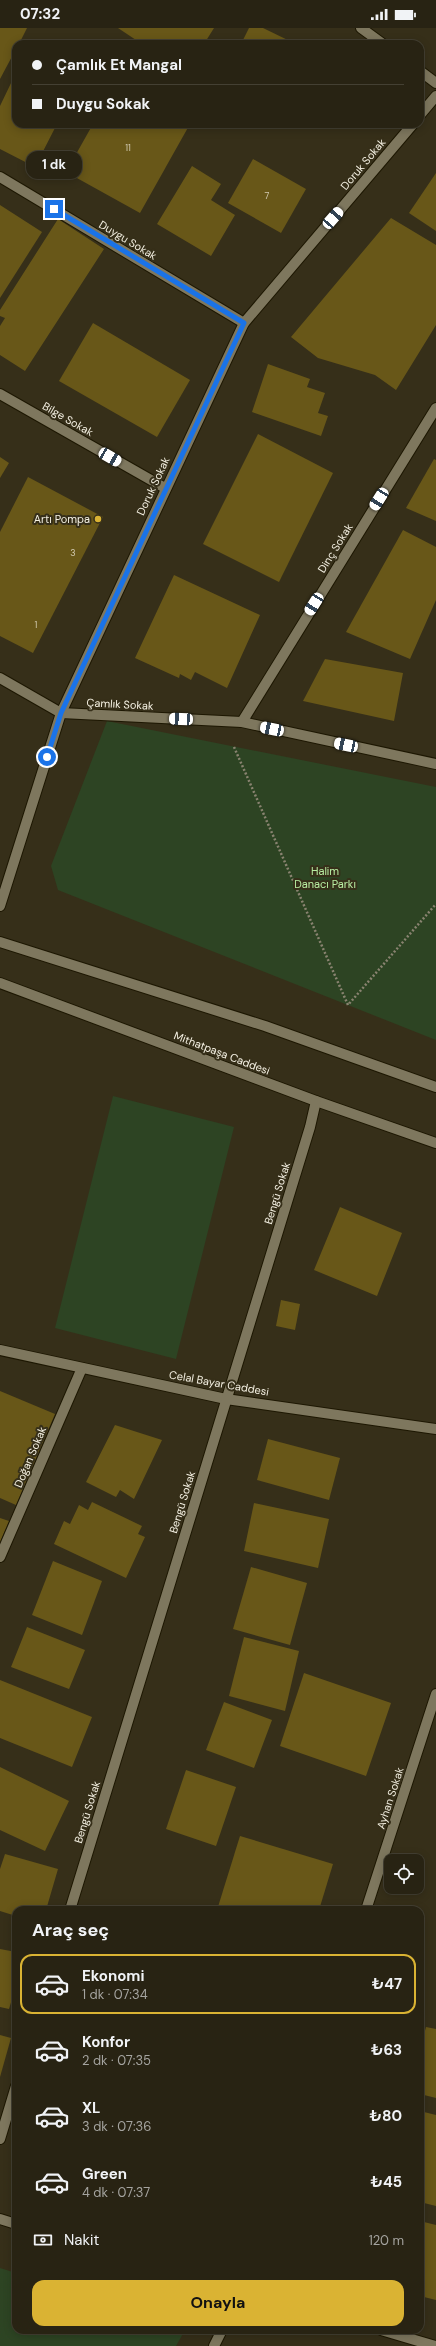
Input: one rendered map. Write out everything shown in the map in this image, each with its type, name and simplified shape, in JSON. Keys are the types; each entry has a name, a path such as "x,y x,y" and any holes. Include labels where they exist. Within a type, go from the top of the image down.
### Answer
{"street":[{"path":"361,28 378,40"},
{"path":"424,74 436,83"},
{"path":"424,110 436,96"},
{"name":"Doruk Sokak","path":"0,906 61,713 165,488 244,323 410,128"},
{"name":"Duygu Sokak","path":"0,176 244,323"},
{"name":"Bilge Sokak","path":"0,394 165,488"},
{"name":"Dinç Sokak","path":"242,722 436,408"},
{"name":"Çamlık Sokak","path":"0,678 61,713 242,722 436,764"},
{"path":"0,942 265,1026 436,1087"},
{"name":"Mithatpaşa Caddesi","path":"0,983 316,1101 436,1143"},
{"name":"Bengü Sokak","path":"71,1906 310,1127 316,1101"},
{"name":"Celal Bayar Caddesi","path":"0,1350 226,1399 436,1429"},
{"name":"Doğan Sokak","path":"0,1557 82,1368"},
{"name":"Ayhan Sokak","path":"367,1906 436,1694"},
{"path":"0,2139 12,2099"},
{"path":"0,2219 12,2223"},
{"path":"214,2346 220,2334"},
{"path":"394,2334 435,2346"}],"path":[{"path":"233,746 348,1005 436,904"}],"green space":[{"name":"Halim Danacı Parkı","path":"107,721 436,787 436,1040 58,890 51,866"},
{"path":"113,1096 234,1127 176,1359 55,1328"},
{"path":"0,2268 12,2272 12,2334 183,2334 176,2346 0,2346"}],"building":[{"path":"0,28 27,28 21,40 12,40 12,56 0,79"},
{"path":"118,28 214,28 206,40 136,40"},
{"path":"249,28 263,28 288,40 243,40"},
{"path":"12,81 12,128 55,128 35,167 0,149 0,106"},
{"path":"91,128 188,128 140,213 66,172"},
{"path":"253,159 306,189 281,233 228,203"},
{"path":"192,166 221,184 211,200 235,215 211,256 157,224"},
{"path":"436,173 436,231 409,213"},
{"path":"0,205 42,232 0,298"},
{"path":"391,218 436,245 436,325 396,390 375,375 318,358 291,337"},
{"path":"58,219 104,249 25,371 0,355 0,326 5,318 0,316 0,310"},
{"path":"93,323 190,380 157,437 59,381"},
{"path":"268,364 310,379 307,387 325,393 318,413 328,416 321,436 252,412"},
{"path":"258,434 333,473 279,582 203,544"},
{"path":"0,457 9,463 0,478"},
{"path":"434,459 436,460 436,521 406,508"},
{"path":"28,477 103,517 33,653 0,636 0,532"},
{"path":"403,530 436,547 436,600 410,659 346,632"},
{"path":"174,575 260,615 227,688 195,672 191,680 180,674 179,678 135,658"},
{"path":"325,659 403,673 394,721 303,701"},
{"path":"340,1207 402,1233 377,1296 314,1270"},
{"path":"281,1300 300,1304 295,1330 276,1326"},
{"path":"0,1391 55,1414 16,1505 0,1498"},
{"path":"115,1425 162,1440 134,1499 120,1490 116,1497 86,1482"},
{"path":"268,1439 340,1458 329,1500 257,1480"},
{"path":"92,1502 142,1526 138,1534 145,1537 126,1578 54,1544 64,1521 70,1524 79,1505 88,1510"},
{"path":"254,1503 329,1519 318,1568 244,1551"},
{"path":"0,1518 9,1521 0,1542"},
{"path":"53,1561 102,1581 82,1635 32,1615"},
{"path":"251,1567 307,1583 290,1645 233,1629"},
{"path":"27,1627 85,1650 69,1689 11,1667"},
{"path":"244,1637 299,1651 285,1711 229,1696"},
{"path":"304,1673 391,1703 366,1776 280,1746"},
{"path":"0,1680 92,1717 72,1767 0,1738"},
{"path":"224,1702 272,1720 254,1768 206,1750"},
{"path":"0,1767 69,1801 45,1851 0,1830"},
{"path":"186,1770 236,1787 216,1846 166,1829"},
{"path":"240,1836 333,1864 320,1906 218,1906"},
{"path":"5,1854 58,1869 47,1906 12,1906 12,1915 0,1911 0,1869"},
{"path":"0,1949 12,1951 12,1999 9,2009 0,2007"},
{"path":"426,2027 436,2029 436,2098 424,2095 424,2035"},
{"path":"0,2035 11,2038 0,2077"},
{"path":"424,2112 436,2115 436,2206 424,2203"},
{"path":"424,2222 436,2225 436,2300 424,2297"}],"place":[{"name":"Artı Pompa","path":"98,519"}],"route":[{"path":"47,757 61,713 158,502 244,323 54,209"}]}
